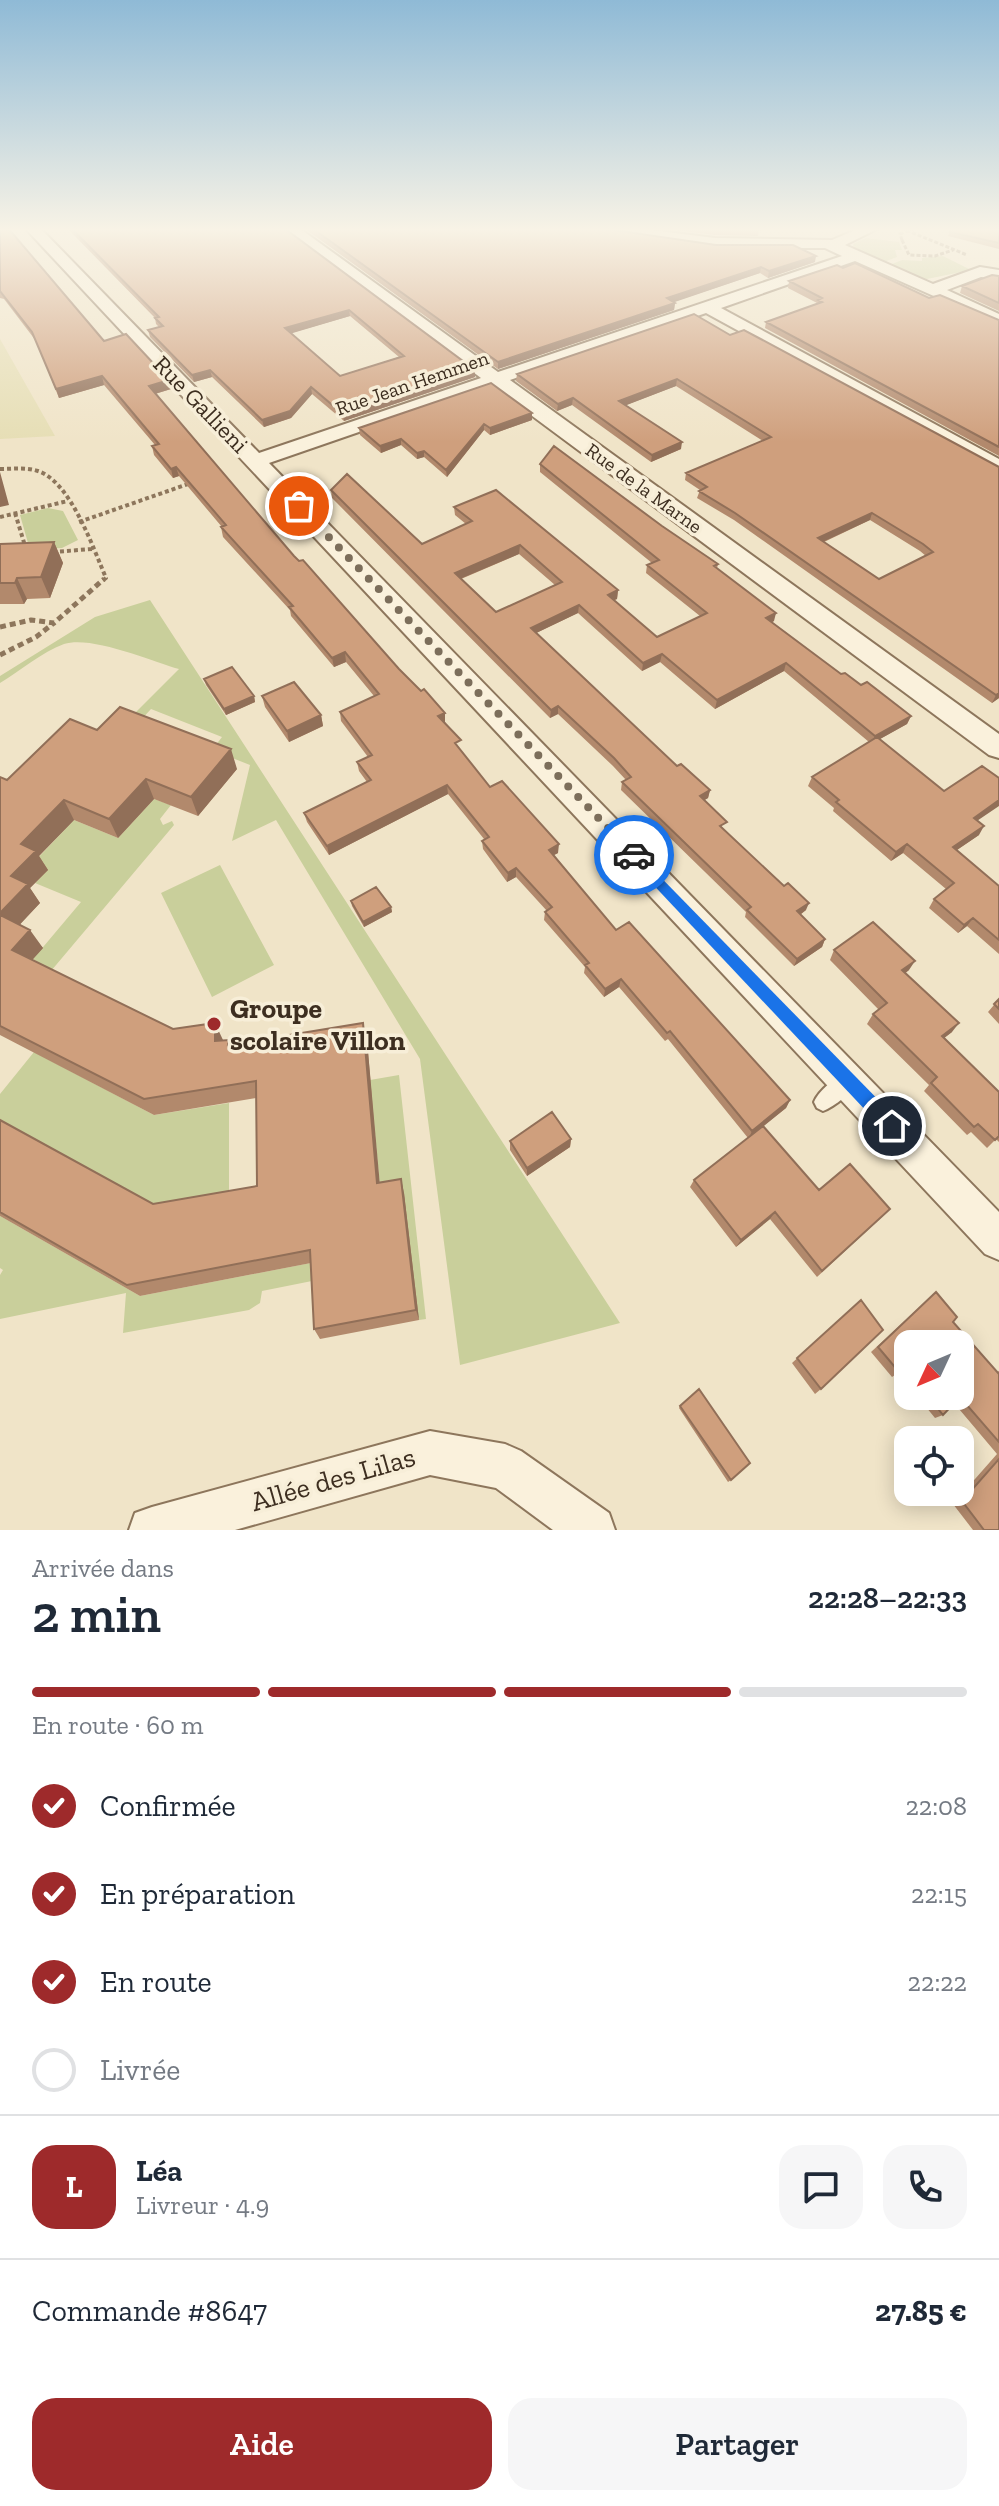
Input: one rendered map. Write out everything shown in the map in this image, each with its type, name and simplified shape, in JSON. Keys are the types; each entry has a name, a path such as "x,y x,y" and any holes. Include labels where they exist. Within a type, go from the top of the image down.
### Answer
{"street":[{"name":"Rue Gallieni","path":"100,299 999,1240"},
{"name":"Rue de la Marne","path":"387,299 999,748"},
{"name":"Rue Jean Hemmen","path":"255,461 726,299"},
{"path":"954,299 999,320"},
{"path":"706,306 999,467"},
{"name":"Allée des Lilas","path":"152,1530 430,1453 505,1467 592,1530"}],"lane":[{"path":"823,1102 849,1080"}],"path":[{"path":"0,469 20,468 42,473 58,484 106,578 36,637 0,655"},
{"path":"79,522 196,481"},
{"path":"0,517 68,501"},
{"path":"14,554 28,554 15,513"},
{"path":"41,553 92,549"},
{"path":"0,627 31,620 54,623"}],"shaded area":[{"path":"0,339 55,436 0,439"}],"green space":[{"path":"48,508 63,511 78,540 62,548 30,550 20,515"},
{"path":"150,600 620,1323 460,1365 420,1059 276,820 232,841 250,765 212,750 222,737 151,709 139,722 130,718 179,669 137,655 89,643 64,644 0,683 0,676 95,617"},
{"path":"154,799 171,805 160,819 163,825 172,821 174,825 51,971 33,959 81,902 35,883 47,870 33,863 74,820 118,838"},
{"path":"220,865 274,965 212,997 161,893"},
{"path":"34,1052 154,1115 229,1103 229,1206 164,1218 0,1127 0,1094"},
{"path":"399,1075 426,1319 419,1320 381,1197 370,1080"},
{"path":"0,1216 140,1296 316,1262 317,1280 262,1291 260,1303 249,1310 123,1333 126,1293 0,1319 0,1275 3,1270 0,1268"}],"building":[{"path":"7,299 69,299 104,341 126,334 169,380 149,386 294,556 299,561 303,560 399,669 421,691 424,689 445,713 438,716 461,740 455,743 490,787 502,781 559,844 549,850 616,930 629,922 790,1100 752,1131 670,1031 667,1033 621,979 605,989 585,965 589,963 545,912 552,907 516,868 508,873 482,841 489,837 447,785 327,846 304,813 371,780 357,762 372,755 340,712 379,694 345,652 332,658 289,607 293,606 221,527 226,525 176,467 171,469 152,446 159,444 102,376 56,389 32,332"},
{"path":"142,299 380,299 475,370 343,414 311,387 290,411 262,420 210,370 192,375 148,330 163,326 155,318 159,317","holes":["349,310 404,356 340,376 285,328"]},
{"path":"411,299 669,299 675,303 498,362"},
{"path":"950,299 999,320 999,447 766,322 822,302 818,300"},
{"path":"694,314 730,335 744,330 999,467 999,693 996,695 699,491 707,487 686,473 771,437 677,379 619,401 682,442 652,455 573,398 558,404 517,374","holes":["872,513 933,552 879,579 818,538"]},
{"path":"491,383 532,413 490,428 484,424 446,470 424,451 417,453 401,439 380,446 359,428"},
{"path":"554,446 718,564 714,566 776,613 766,618 841,674 845,673 861,685 867,682 911,716 875,736 786,663 717,700 662,654 643,663 579,605 531,628 677,766 681,764 710,790 700,796 727,822 720,826 784,886 788,883 809,903 797,911 825,939 797,959 747,910 751,907 622,782 631,777 614,758 558,706 551,710 331,490 347,474 422,544 472,521 454,507 496,490 618,590 608,595 657,637 707,613 647,565 659,560 540,464","holes":["520,545 562,582 496,612 455,573"]},
{"path":"54,542 41,577 17,578 15,583 0,583 0,544"},
{"path":"232,667 254,696 224,709 204,679"},
{"path":"294,682 321,715 287,731 262,696"},
{"path":"120,707 231,749 191,797 146,779 109,819 64,800 21,844 36,851 11,876 28,884 0,913 0,777 7,780 70,719 97,730"},
{"path":"877,737 944,791 982,766 999,778 999,800 974,818 984,826 953,847 999,886 999,940 973,918 964,925 934,899 954,883 907,844 896,852 836,802 839,800 812,777"},
{"path":"376,887 391,907 363,922 351,901"},
{"path":"0,915 30,930 12,950 173,1029 215,1023 215,1041 229,1040 228,1045 363,1023 377,1183 401,1179 416,1310 314,1329 310,1250 127,1285 0,1212 0,1120 153,1204 257,1186 256,1081 144,1099 0,1026"},
{"path":"873,922 915,961 902,970 959,1023 942,1036 999,1092 999,1136 995,1140 978,1124 974,1127 931,1083 937,1077 873,1014 887,1003 834,950"},
{"path":"552,1112 571,1139 527,1168 510,1141"},
{"path":"763,1126 819,1190 850,1164 890,1209 822,1271 775,1212 741,1240 694,1180"},
{"path":"936,1292 957,1317 953,1322 960,1330 896,1330"},
{"path":"861,1300 883,1330 821,1389 797,1358"},
{"path":"894,1332 894,1366 878,1347"},
{"path":"974,1346 999,1374 999,1442 971,1410 974,1410"},
{"path":"699,1389 750,1463 731,1480 680,1406"},
{"path":"999,1459 999,1530 984,1530 966,1506 974,1506 974,1487"}],"way so far":[{"path":"299,506 634,855"}],"place":[{"name":"Groupe scolaire Villon","path":"214,1024"}],"route":[{"path":"634,855 892,1126"}]}
